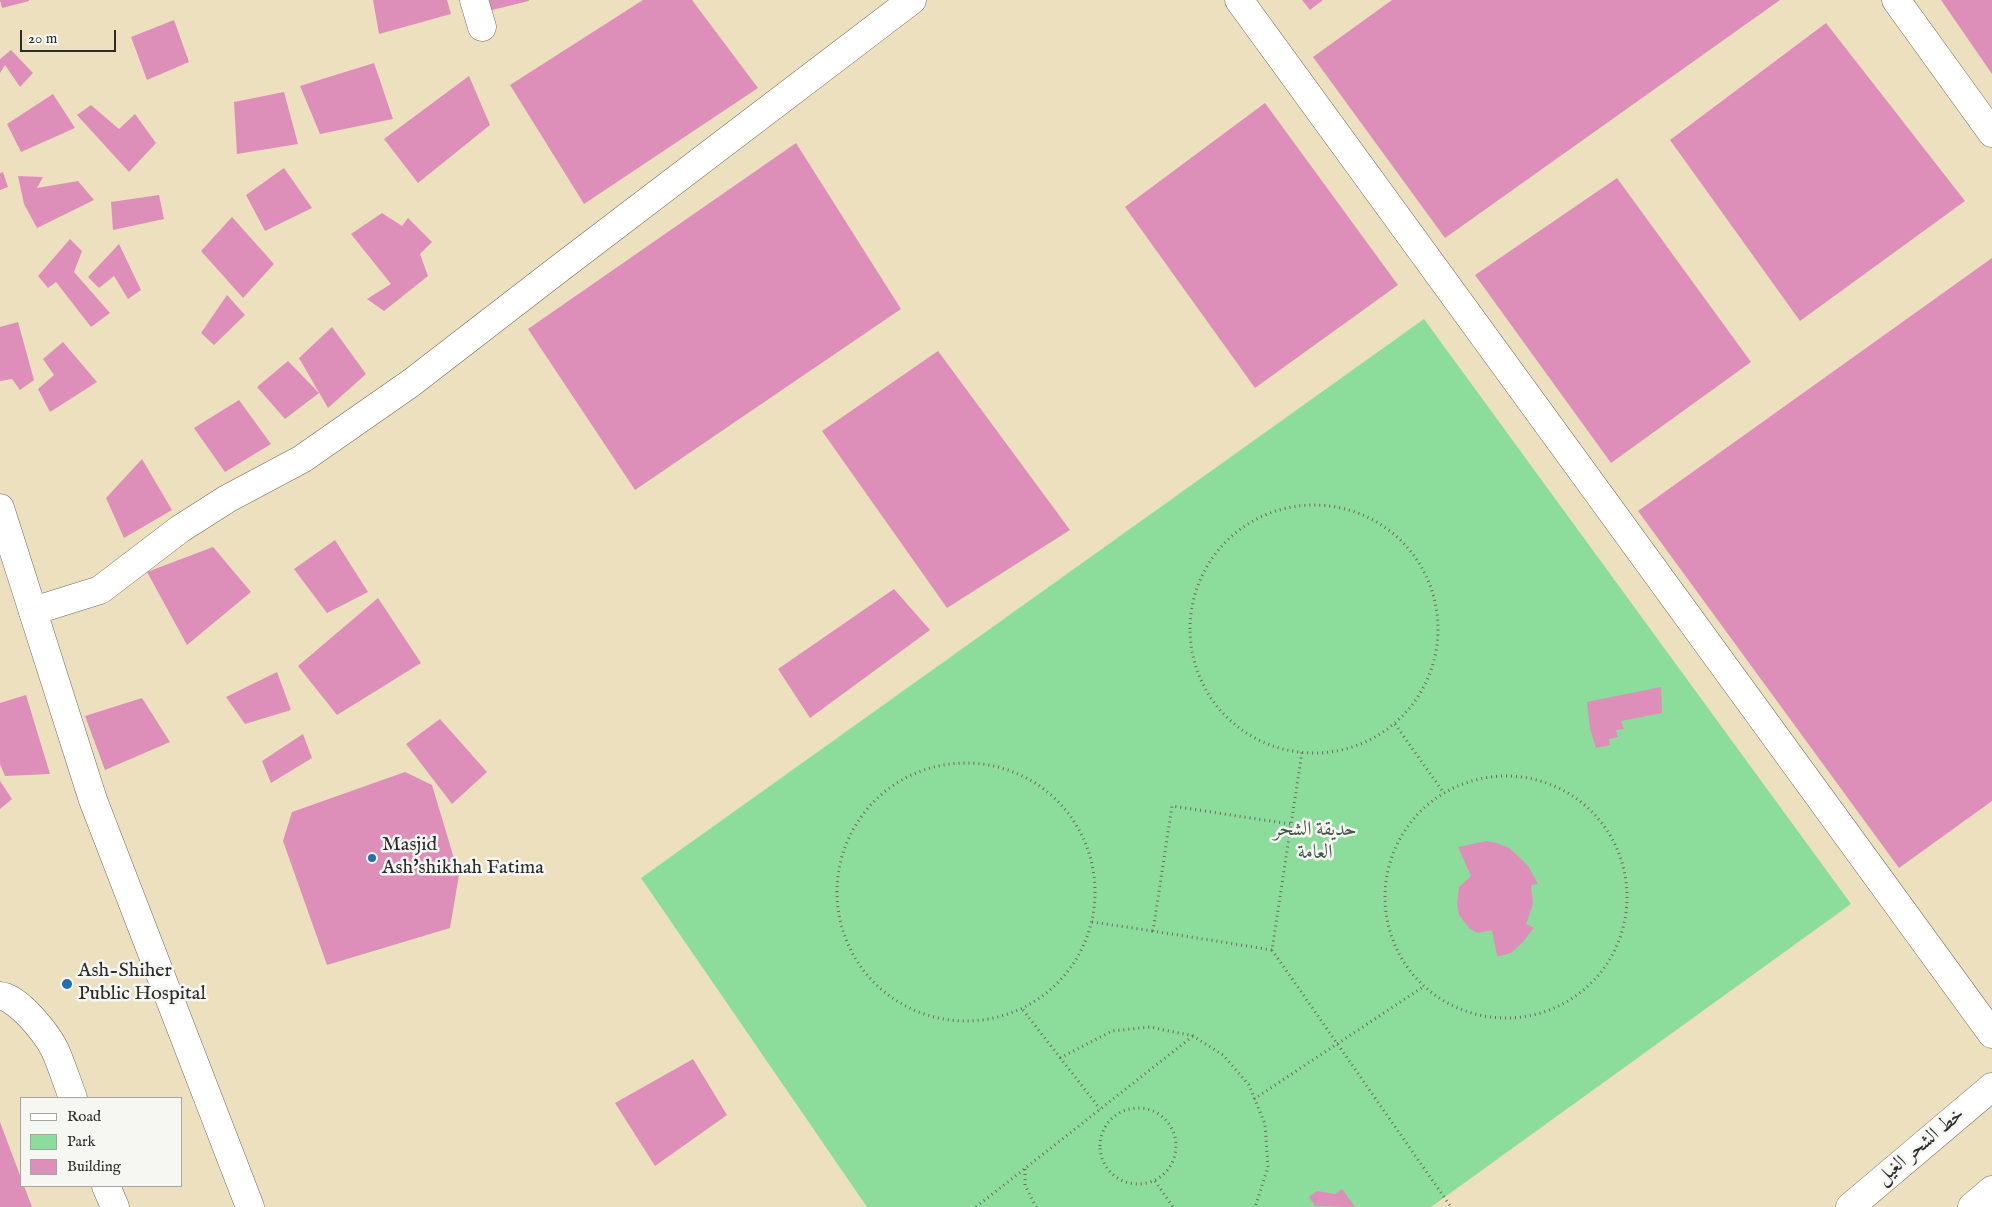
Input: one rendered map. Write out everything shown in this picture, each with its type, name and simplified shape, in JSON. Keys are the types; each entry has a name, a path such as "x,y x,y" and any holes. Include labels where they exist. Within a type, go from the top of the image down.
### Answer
{"street":[{"path":"474,0 482,28"},
{"path":"33,611 100,590 180,529 227,499 302,459 403,389 912,0"},
{"path":"1239,0 1992,1034"},
{"path":"1896,0 1992,133"},
{"path":"0,508 94,800 250,1207"},
{"path":"0,996 6,996 29,1015 54,1049 73,1097"},
{"name":"خط الشحر الغيل","path":"1850,1207 1992,1087"},
{"path":"106,1187 114,1207"},
{"path":"1972,1207 1992,1190"}],"path":[{"path":"1291,505 1333,505 1373,518 1407,545 1429,581 1439,622 1434,664 1417,701 1394,724 1389,730 1353,748 1312,754 1272,747 1237,727 1209,697 1193,660 1189,619 1198,579 1219,545 1251,520 1291,505"},
{"path":"1394,724 1443,792"},
{"path":"1302,752 1272,950 1451,1207"},
{"path":"970,762 1013,771 1050,794 1078,828 1094,870 1095,912 1092,922 1082,952 1058,986 1023,1010 983,1022 941,1020 901,1006 868,979 846,943 835,902 839,860 856,820 887,788 926,768 970,762"},
{"path":"1516,775 1553,784 1586,805 1610,834 1626,873 1628,916 1614,956 1588,989 1552,1012 1510,1020 1468,1014 1424,987 1402,961 1387,922 1384,884 1394,848 1415,816 1443,792 1479,778 1516,775"},
{"path":"1153,931 1172,806 1290,824"},
{"path":"1092,922 1272,950"},
{"path":"1254,1099 1424,987"},
{"path":"1023,1010 1100,1109"},
{"path":"1060,1058 1112,1031 1150,1027 1193,1036 1223,1055 1249,1085 1266,1124 1268,1167 1255,1207"},
{"path":"976,1207 1193,1036"},
{"path":"1137,1108 1150,1110 1162,1116 1171,1126 1176,1138 1177,1151 1173,1163 1165,1174 1155,1182 1143,1185 1119,1180 1110,1173 1103,1162 1100,1138 1113,1117 1124,1110 1137,1108"},
{"path":"1025,1168 1025,1185 1036,1207"},
{"path":"1155,1182 1173,1207"}],"green space":[{"name":"حديقة الشحر العامة","path":"1424,319 1851,904 1431,1207 867,1207 641,878"}],"building":[{"path":"0,0 29,0 29,1 2,8"},
{"path":"373,0 447,0 451,14 379,34"},
{"path":"485,0 529,0 529,1 488,11"},
{"path":"643,0 692,0 758,88 584,204 510,85"},
{"path":"1302,0 1323,0 1310,10"},
{"path":"1392,0 1780,0 1445,238 1313,57"},
{"path":"1941,0 1992,0 1992,74"},
{"path":"174,20 189,62 147,80 131,37"},
{"path":"1826,23 1965,201 1800,321 1670,140"},
{"path":"11,50 33,73 20,87 5,65 0,73 0,59"},
{"path":"374,63 393,119 320,134 300,86"},
{"path":"469,76 490,125 418,183 384,139"},
{"path":"284,92 298,144 237,154 234,102"},
{"path":"53,94 75,128 21,152 7,124"},
{"path":"1265,103 1398,285 1255,388 1125,207"},
{"path":"91,105 119,129 135,114 156,143 129,172 77,115"},
{"path":"796,143 901,309 635,490 528,329"},
{"path":"284,168 312,208 265,231 246,195"},
{"path":"3,172 8,187 0,190 0,173"},
{"path":"18,176 43,177 37,188 78,181 94,200 37,228 24,204"},
{"path":"1617,178 1751,362 1611,463 1475,275"},
{"path":"159,195 164,219 113,230 111,202"},
{"path":"382,213 402,226 408,218 432,242 420,254 428,276 384,311 367,299 391,284 351,234"},
{"path":"232,217 274,264 243,298 201,251"},
{"path":"70,239 82,251 74,272 110,313 91,327 56,282 48,288 38,276"},
{"path":"119,244 141,290 128,299 114,276 99,288 88,277"},
{"path":"1992,258 1992,801 1899,868 1638,511"},
{"path":"227,295 245,315 214,345 201,333"},
{"path":"18,322 34,380 20,390 12,379 0,381 0,327"},
{"path":"332,327 366,374 328,408 299,358"},
{"path":"63,342 97,382 50,412 38,389 54,375 43,359"},
{"path":"938,351 1070,530 947,608 822,431"},
{"path":"288,361 319,393 285,419 257,387"},
{"path":"239,400 271,444 225,472 194,428"},
{"path":"142,459 172,510 124,538 106,498"},
{"path":"335,540 368,592 327,613 294,569"},
{"path":"213,547 251,592 187,645 147,572"},
{"path":"894,589 930,630 810,718 778,669"},
{"path":"378,598 421,663 337,715 298,666"},
{"path":"277,672 291,710 245,724 226,697"},
{"path":"1661,687 1662,713 1621,721 1624,729 1616,730 1618,737 1609,739 1610,745 1596,748 1590,729 1587,702"},
{"path":"26,695 50,774 5,776 0,764 0,703"},
{"path":"142,698 170,742 105,770 85,716"},
{"path":"440,719 487,772 452,804 406,744"},
{"path":"303,734 312,758 271,783 262,761"},
{"name":"Masjid Ash'shikhah Fatima","path":"405,772 432,785 459,875 450,928 327,965 283,841 292,812"},
{"path":"0,781 12,799 0,809"},
{"path":"1487,841 1509,848 1528,866 1538,884 1531,885 1533,904 1526,924 1534,928 1511,953 1500,956 1497,956 1492,930 1478,933 1470,929 1459,915 1457,904 1459,887 1471,876 1458,847"},
{"path":"693,1059 727,1115 655,1166 615,1103"},
{"path":"0,1122 20,1175 20,1187 24,1187 32,1207 0,1207"},
{"path":"1342,1189 1355,1207 1315,1206 1309,1197 1317,1191 1335,1194"}],"place":[{"name":"Masjid Ash'shikhah Fatima","path":"372,858"},
{"name":"Ash-Shiher Public Hospital","path":"67,984"}]}
